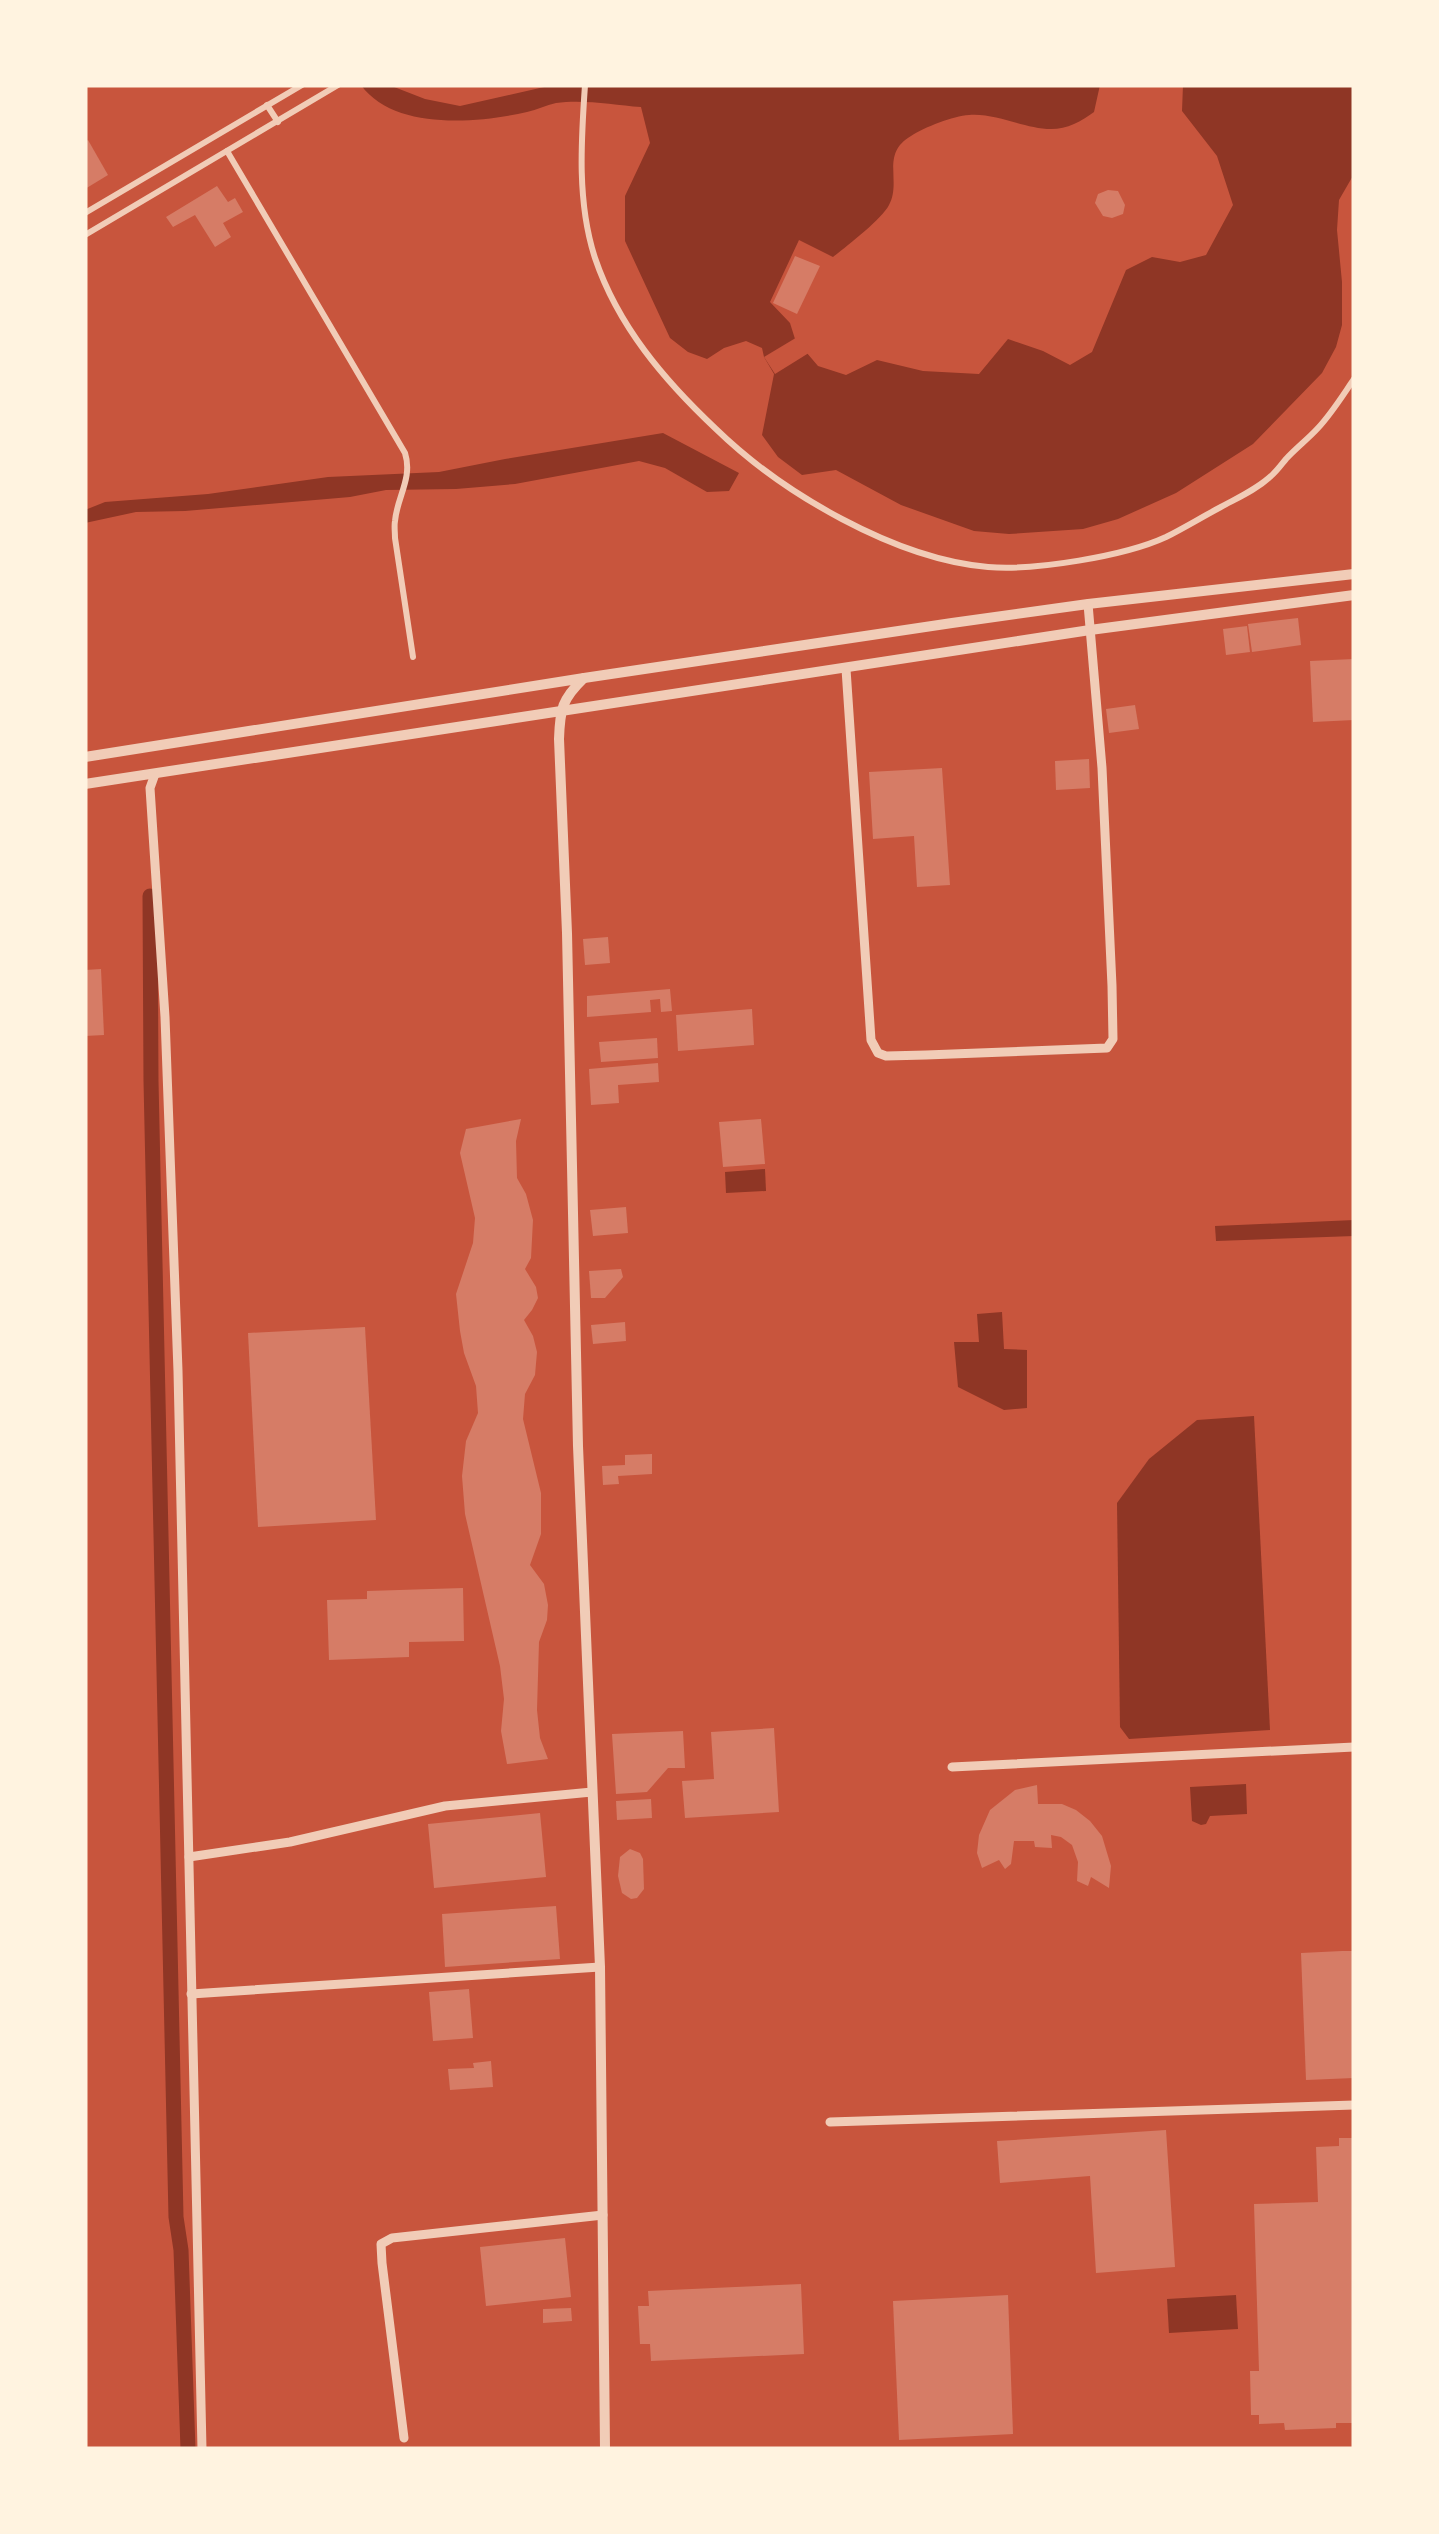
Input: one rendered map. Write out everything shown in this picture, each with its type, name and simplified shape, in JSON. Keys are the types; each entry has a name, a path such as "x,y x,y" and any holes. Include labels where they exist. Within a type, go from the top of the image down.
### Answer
{"street":[{"path":"85,213 302,85"},
{"path":"85,235 338,85"},
{"path":"585,85 582,182 586,218 594,254 623,321 684,398 735,448 773,478 860,529 938,557 984,567 1016,568 1118,552 1164,538 1253,490 1320,426 1354,379"},
{"path":"268,105 278,122"},
{"path":"227,151 405,453 408,469 395,520 395,538 413,657"},
{"path":"85,757 1088,604 1354,574"},
{"path":"1230,587 1224,602 1238,610"},
{"path":"1201,590 1213,600 1206,614"},
{"path":"85,784 1090,630 1354,595"},
{"path":"846,669 873,1046 886,1056 1106,1048 1113,1039 1103,784 1088,604"},
{"path":"584,678 560,711 578,1446 600,1967 605,2449"},
{"path":"155,774 150,788 165,1017 178,1371 202,2449"},
{"path":"952,1766 1354,1747"},
{"path":"189,1857 290,1842 445,1806 592,1792"},
{"path":"191,1994 600,1967"},
{"path":"830,2122 1354,2106"},
{"path":"404,2438 381,2244 392,2238 603,2215"}],"shaded area":[{"path":"361,85 389,85 425,99 460,106 553,85 1100,85 1094,112 1061,128 969,115 917,133 896,151 892,196 872,225 833,257 799,240 770,302 790,323 795,339 818,366 846,375 877,360 923,371 979,374 1008,339 1070,365 1092,352 1126,270 1152,257 1180,262 1206,255 1233,205 1217,156 1182,111 1183,85 1354,85 1354,174 1339,200 1337,230 1342,325 1322,373 1253,444 1176,493 1118,519 1083,529 1009,534 974,531 901,505 836,470 802,475 778,457 762,435 774,374 762,348 746,341 707,359 688,352 670,338 625,241 625,196 650,143 641,107 566,102 507,116 438,120 394,110"},
{"path":"663,433 739,473 729,491 707,492 665,468 639,461 515,484 386,490 350,497 136,512 85,523 85,510 105,502 208,494 328,477 439,472"},
{"path":"765,1169 766,1191 726,1193 725,1172"},
{"path":"1354,1220 1354,1236 1216,1241 1215,1226"},
{"path":"1002,1312 1004,1349 1027,1350 1027,1408 1004,1410 958,1387 954,1342 979,1342 977,1314"},
{"path":"1254,1416 1270,1730 1129,1739 1120,1727 1117,1503 1149,1459 1197,1420"},
{"path":"1246,1784 1247,1814 1210,1816 1201,1825 1192,1821 1190,1787"},
{"path":"1236,2295 1238,2329 1169,2333 1167,2299"}],"pier":[{"path":"799,336 812,351 775,374 764,357"}],"building":[{"path":"88,140 108,175 85,189 85,142"},
{"path":"217,186 228,202 235,198 243,212 223,223 231,237 215,247 195,215 173,227 166,217"},
{"path":"1118,191 1125,205 1123,214 1103,216 1095,203 1098,194"},
{"path":"795,256 820,266 797,314 773,303"},
{"path":"1298,618 1301,645 1252,652 1248,624"},
{"path":"1247,626 1250,652 1226,655 1223,629"},
{"path":"1354,659 1354,720 1313,722 1310,661"},
{"path":"1135,705 1139,729 1109,733 1106,709"},
{"path":"1089,759 1090,788 1056,790 1055,761"},
{"path":"942,768 950,885 917,887 914,836 873,839 869,772"},
{"path":"608,937 610,963 585,965 583,939"},
{"path":"101,969 104,1035 85,1036 85,970"},
{"path":"670,989 672,1011 661,1012 660,999 650,1000 651,1012 587,1017 587,996"},
{"path":"752,1009 754,1045 678,1051 676,1015"},
{"path":"657,1038 658,1058 601,1062 599,1042"},
{"path":"658,1063 659,1082 618,1085 619,1103 591,1105 589,1069"},
{"path":"521,1119 516,1141 517,1178 533,1220 531,1258 525,1269 538,1298 524,1320 537,1352 535,1375 525,1394 523,1419 541,1493 541,1534 530,1565 544,1584 548,1605 539,1642 537,1710 540,1738 548,1759 507,1764 501,1731 504,1699 500,1666 465,1514 462,1476 466,1441 478,1413 456,1294 473,1243 475,1218 460,1153 466,1129"},
{"path":"761,1119 765,1164 723,1167 719,1122"},
{"path":"626,1207 628,1233 593,1236 590,1210"},
{"path":"621,1269 623,1277 605,1298 591,1298 589,1271"},
{"path":"625,1322 626,1341 593,1344 591,1325"},
{"path":"365,1327 376,1520 258,1527 248,1333"},
{"path":"652,1454 652,1474 618,1476 619,1484 603,1485 602,1466 625,1465 625,1455"},
{"path":"463,1588 464,1641 409,1642 409,1657 329,1660 327,1600 367,1599 367,1591"},
{"path":"774,1728 779,1812 685,1818 682,1781 714,1779 711,1732"},
{"path":"683,1731 685,1768 668,1768 647,1792 616,1794 612,1734"},
{"path":"1037,1785 1038,1804 1062,1804 1076,1810 1102,1836 1111,1866 1109,1888 1091,1877 1088,1886 1077,1881 1078,1862 1072,1845 1051,1835 1052,1848 1035,1847 1034,1841 1014,1841 1011,1864 1005,1869 999,1860 982,1868 977,1853 979,1835 990,1810 1015,1790"},
{"path":"651,1799 652,1818 617,1820 616,1801"},
{"path":"540,1813 546,1877 434,1888 428,1824"},
{"path":"630,1849 643,1859 644,1889 631,1899 622,1893 618,1876 620,1857"},
{"path":"556,1906 560,1959 445,1967 442,1914"},
{"path":"1354,1951 1354,2078 1306,2080 1301,1953"},
{"path":"469,1989 473,2038 433,2041 429,1992"},
{"path":"491,2061 493,2087 450,2090 448,2069 474,2068 473,2063"},
{"path":"1166,2130 1175,2267 1096,2273 1090,2176 1000,2183 997,2141"},
{"path":"1339,2138 1354,2138 1354,2423 1336,2423 1336,2428 1285,2430 1284,2423 1259,2424 1259,2415 1251,2415 1250,2371 1259,2371 1254,2204 1318,2202 1316,2147 1339,2146"},
{"path":"565,2238 571,2297 486,2306 480,2247"},
{"path":"801,2284 804,2354 651,2361 650,2344 640,2344 638,2306 649,2306 648,2291"},
{"path":"1008,2295 1013,2434 899,2440 893,2301"},
{"path":"571,2308 572,2321 543,2323 543,2309"}],"waterway":[{"path":"150,896 176,2217 181,2250 188,2449"}]}
